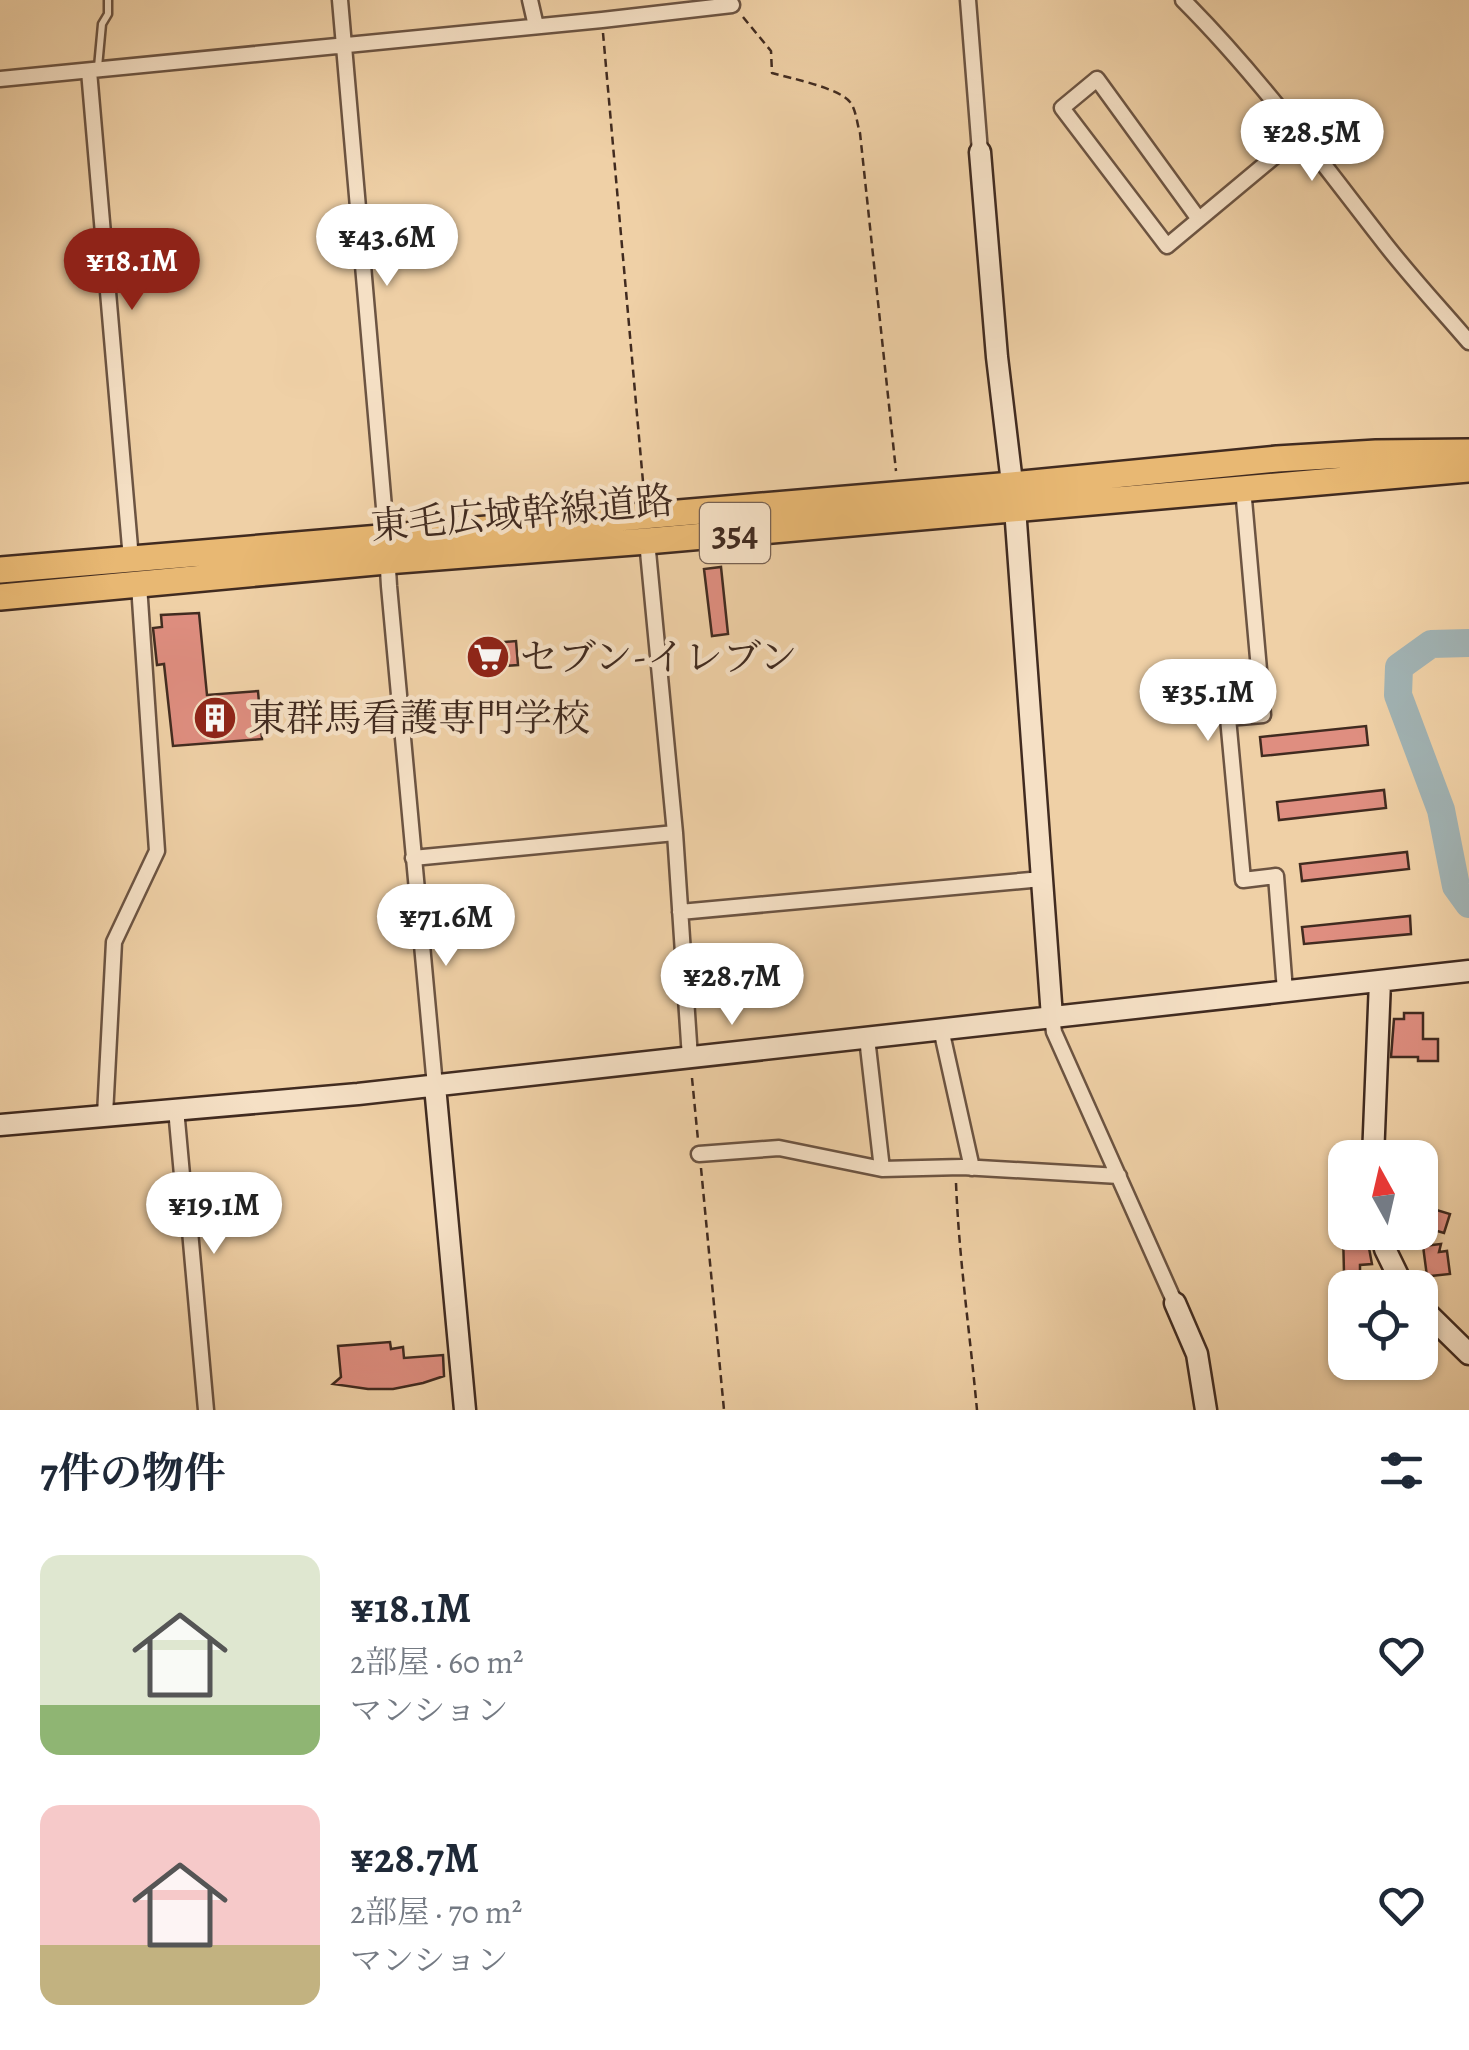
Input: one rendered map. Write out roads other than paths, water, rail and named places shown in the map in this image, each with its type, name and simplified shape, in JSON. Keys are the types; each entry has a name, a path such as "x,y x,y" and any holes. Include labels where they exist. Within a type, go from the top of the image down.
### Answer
{"highway":[{"name":"東毛広域幹線道路","path":"0,570 132,560 646,541 1013,496 1277,458 1469,452"},
{"name":"東毛広域幹線道路","path":"0,597 139,585 646,515 898,494 1013,496 1242,488 1469,469"}],"street":[{"path":"340,0 413,858 465,1410"},
{"path":"530,0 536,26"},
{"path":"968,0 997,357 1013,496 1054,1032 1197,1354 1206,1410"},
{"path":"1184,0 1252,76 1380,238 1467,337"},
{"path":"0,79 602,20 731,2"},
{"path":"93,70 132,560"},
{"path":"1198,218 1096,80 1062,108 1167,246 1300,135"},
{"path":"1242,488 1262,715 1228,718 1243,880 1276,876 1285,991"},
{"path":"646,541 674,834 690,1058"},
{"path":"105,1115 114,942 158,852 139,585"},
{"path":"413,858 674,834"},
{"path":"680,912 1042,879"},
{"path":"0,1124 435,1086 1469,971"},
{"path":"1373,1140 1380,981"},
{"path":"941,1030 972,1168"},
{"path":"866,1038 882,1169"},
{"path":"176,1109 206,1410"},
{"path":"699,1154 778,1148 882,1169 972,1168 1118,1176"},
{"path":"1438,1324 1469,1354"}],"lane":[{"path":"93,70 108,0"}],"waterway":[{"path":"1469,643 1431,644 1399,667 1398,695 1441,810 1456,886 1469,904"}],"place":[{"name":"セブン-イレブン","path":"488,657"},
{"name":"東群馬看護専門学校","path":"215,718"}]}
